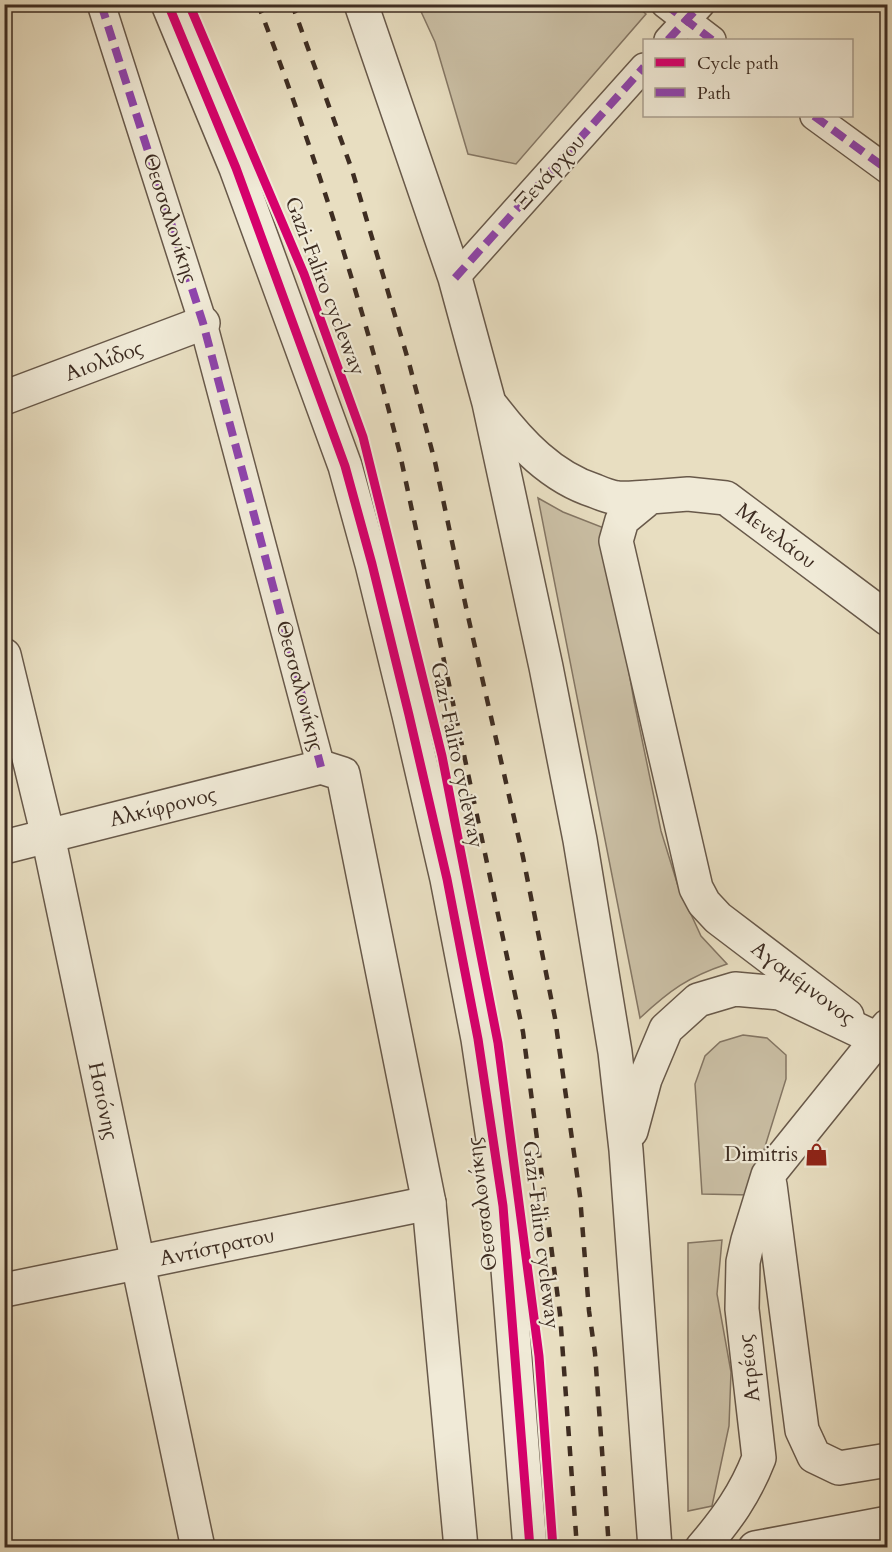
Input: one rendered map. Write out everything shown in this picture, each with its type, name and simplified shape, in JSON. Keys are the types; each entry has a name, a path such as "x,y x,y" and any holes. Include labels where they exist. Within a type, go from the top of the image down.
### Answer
{"street":[{"name":"Θεσσαλονίκης","path":"101,4 203,324 321,767 343,774 429,1203 461,1548"},
{"name":"Θεσσαλονίκης","path":"168,4 236,168 345,466 372,564 447,879 478,1039 503,1206 530,1548"},
{"path":"361,4 455,278 489,403 580,840 615,1052 626,1150 655,1548"},
{"path":"680,18 711,39"},
{"name":"Ξενάρχου","path":"455,278 643,69"},
{"path":"815,117 888,170"},
{"name":"Αιολίδος","path":"4,398 203,324"},
{"name":"Μενελάου","path":"489,403 517,439 540,461 567,479 590,490 616,498 688,494 726,498 888,619"},
{"name":"Αγαμέμνονος","path":"650,497 622,520 616,541 696,888 704,903 718,918 884,1037"},
{"name":"Ησιόνης","path":"4,655 48,836 198,1548"},
{"name":"Αλκίφρονος","path":"4,847 321,767"},
{"path":"626,1150 645,1079 666,1029 698,1000 735,989 780,993 884,1037"},
{"name":"Ατρέως","path":"702,1548 728,1518 750,1482 759,1458 742,1309 743,1273 748,1240 768,1175 884,1037"},
{"name":"Ατρέως","path":"768,1175 802,1430 814,1456 839,1468 888,1460"},
{"name":"Αντίστρατου","path":"4,1290 429,1203"},
{"path":"755,1548 888,1523"}],"shaded area":[{"path":"418,5 635,5 646,14 516,164 468,154 435,42"},
{"path":"538,498 563,512 604,528 634,701 661,831 678,886 701,936 727,964 680,985 640,1018"},
{"path":"743,1035 767,1038 786,1055 786,1079 750,1195 702,1194 695,1084 705,1056 720,1042"},
{"path":"722,1240 717,1294 731,1372 729,1426 712,1506 688,1511 688,1243"}],"railway":[{"path":"258,4 336,227 370,340 400,454 523,1032 560,1314 577,1548"},
{"path":"292,4 352,170 409,363 435,462 523,857 555,1018 580,1196 589,1311 595,1353 609,1548"}],"marked path":[{"path":"101,4 203,323 321,767"},
{"path":"665,4 711,39"},
{"path":"669,39 701,4"},
{"path":"455,278 643,68"},
{"path":"815,117 888,170"}],"cycle path":[{"path":"168,4 236,168 345,466 409,715 447,879 478,1039 503,1206 530,1548"},
{"name":"Gazi-Faliro cycleway","path":"189,4 304,274 363,437 442,756 498,1043 539,1356 553,1548"}],"place":[{"name":"Dimitris","path":"816,1154"}]}
